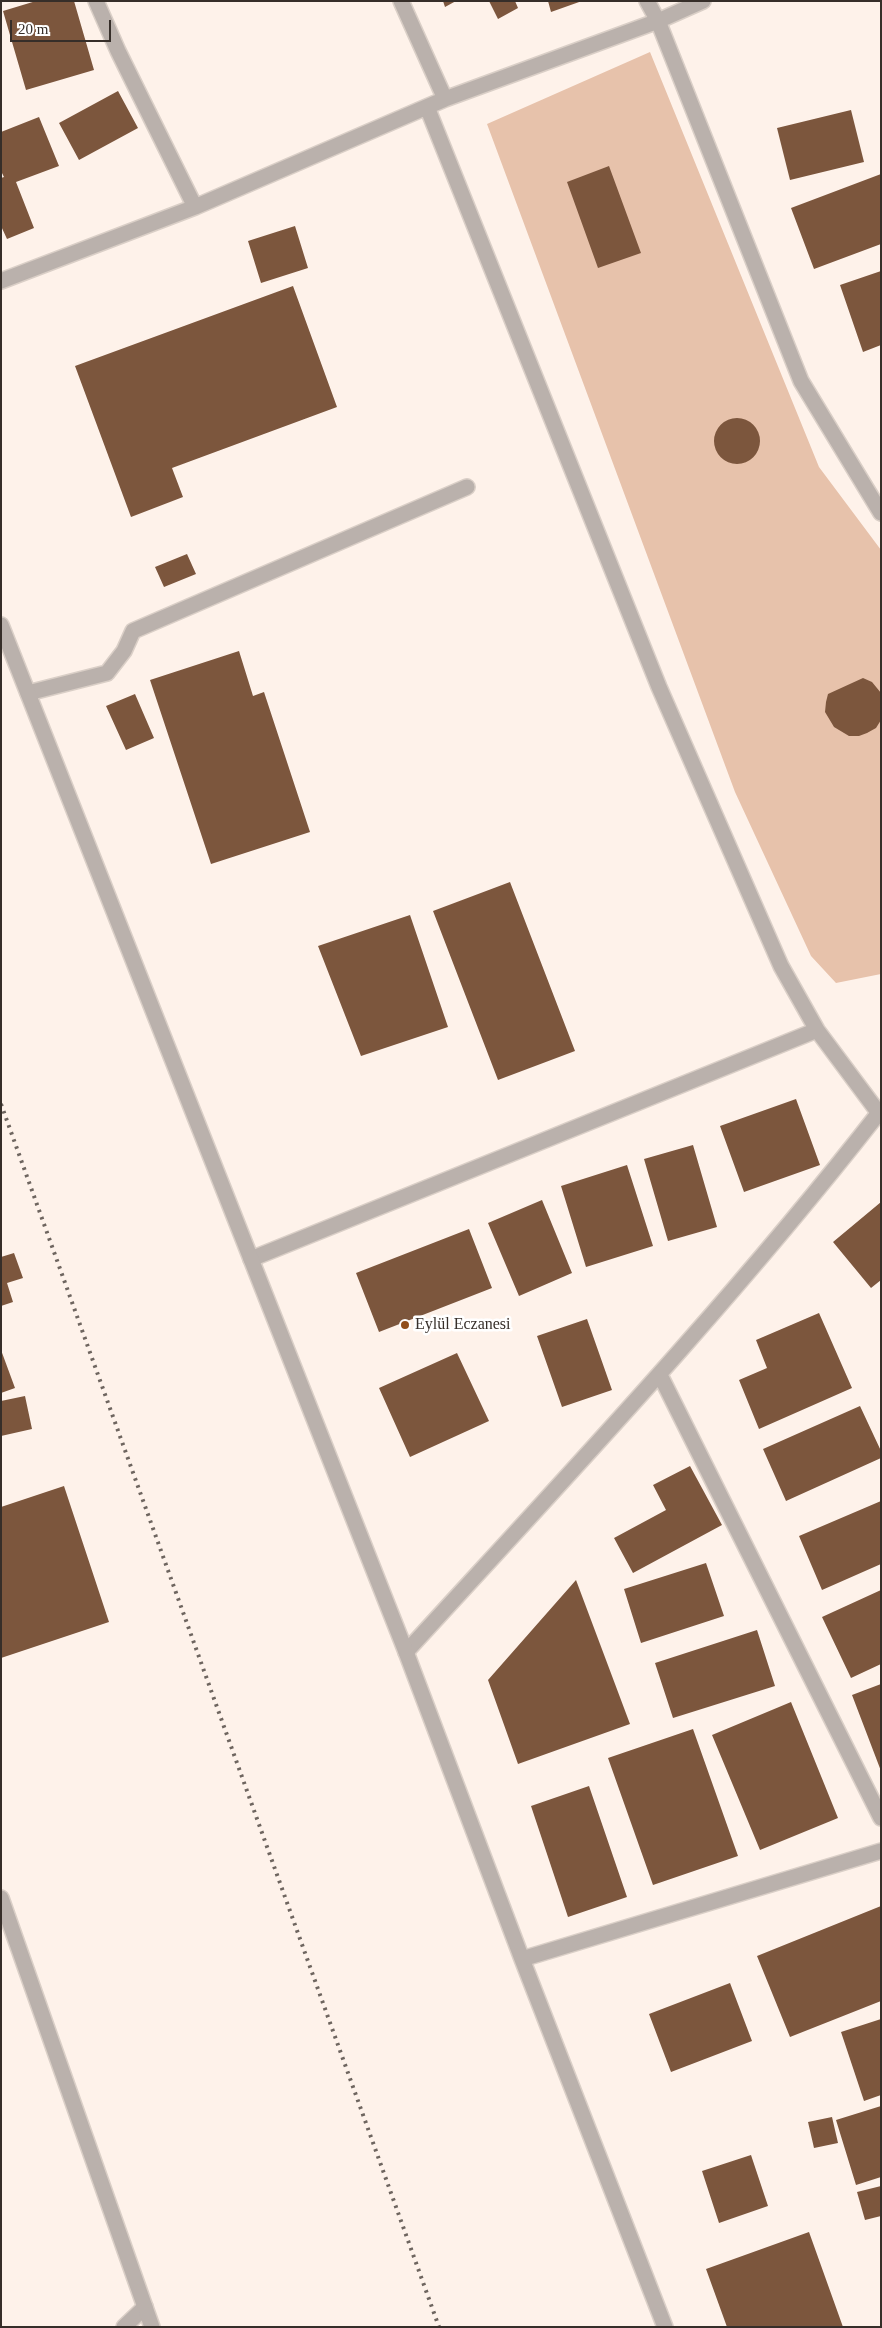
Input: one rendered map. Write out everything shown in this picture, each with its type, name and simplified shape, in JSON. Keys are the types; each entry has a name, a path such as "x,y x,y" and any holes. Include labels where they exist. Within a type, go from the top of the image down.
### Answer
{"street":[{"path":"96,1 118,51 196,207"},
{"path":"401,1 445,99"},
{"path":"647,1 658,22 801,381 881,513"},
{"path":"1,281 196,207 445,99 658,22 703,1"},
{"path":"406,1652 660,1375 880,1113 817,1030 780,966 659,687 427,107"},
{"path":"28,692 106,673 124,651 133,631 467,487"},
{"path":"1,625 406,1652 522,1959 665,2327"},
{"path":"251,1259 817,1030"},
{"path":"660,1375 881,1818"},
{"path":"522,1959 881,1851"},
{"path":"1,1898 152,2327"},
{"path":"124,2327 145,2307"}],"shaded area":[{"path":"650,52 819,467 881,550 881,974 836,983 811,956 735,792 487,124"}],"building":[{"path":"36,1 74,1 94,70 26,90 3,11"},
{"path":"443,1 456,1 445,7"},
{"path":"489,1 515,1 518,8 498,19"},
{"path":"548,1 582,1 551,12"},
{"path":"118,91 138,128 79,160 59,123"},
{"path":"851,110 864,162 790,180 777,128"},
{"path":"39,117 59,166 16,182 34,228 7,239 1,226 1,178 4,177 1,171 1,132"},
{"path":"609,166 641,253 598,268 567,182"},
{"path":"881,174 881,244 814,269 791,208"},
{"path":"295,226 308,268 261,283 248,241"},
{"path":"881,271 881,345 863,352 840,285"},
{"path":"293,286 337,407 172,468 183,497 131,517 75,366"},
{"path":"737,418 750,422 756,428 760,441 756,454 750,460 737,464 724,460 718,454 714,441 718,428 724,422"},
{"path":"187,554 196,574 164,587 155,567"},
{"path":"239,651 253,696 264,692 310,832 211,864 150,680"},
{"path":"863,678 872,682 881,693 881,720 876,728 867,733 859,736 849,736 834,727 825,712 826,702 828,694"},
{"path":"135,694 154,738 126,750 106,706"},
{"path":"510,882 575,1051 498,1080 433,911"},
{"path":"410,915 448,1027 361,1056 318,946"},
{"path":"796,1099 820,1165 744,1192 720,1126"},
{"path":"693,1145 717,1227 668,1241 644,1159"},
{"path":"627,1165 653,1246 586,1267 561,1186"},
{"path":"542,1200 572,1273 519,1296 488,1223"},
{"path":"881,1202 881,1280 871,1288 833,1242"},
{"path":"469,1229 492,1288 379,1332 356,1273"},
{"path":"14,1253 23,1278 7,1283 13,1302 1,1306 1,1257"},
{"path":"819,1313 852,1388 759,1429 739,1380 767,1368 756,1340"},
{"path":"587,1319 612,1390 562,1407 537,1336"},
{"path":"1,1350 15,1388 1,1393"},
{"path":"457,1353 489,1421 410,1457 379,1388"},
{"path":"25,1396 32,1429 1,1436 1,1401"},
{"path":"860,1406 881,1451 881,1458 786,1501 763,1449"},
{"path":"690,1466 722,1525 633,1573 614,1538 666,1510 653,1485"},
{"path":"64,1486 109,1622 1,1658 1,1507"},
{"path":"881,1501 881,1564 822,1590 799,1536"},
{"path":"706,1563 724,1616 641,1643 624,1589"},
{"path":"576,1580 630,1724 518,1764 488,1680"},
{"path":"881,1590 881,1664 851,1678 822,1617"},
{"path":"757,1630 775,1686 673,1718 655,1663"},
{"path":"881,1684 881,1771 852,1695"},
{"path":"791,1702 838,1818 760,1850 712,1735"},
{"path":"693,1729 738,1856 653,1885 608,1758"},
{"path":"589,1786 627,1897 568,1917 531,1806"},
{"path":"881,1906 881,2001 790,2037 757,1956"},
{"path":"730,1983 752,2041 671,2072 649,2014"},
{"path":"881,2019 881,2095 864,2101 841,2032"},
{"path":"881,2106 881,2177 856,2185 836,2120"},
{"path":"832,2117 838,2143 814,2148 808,2122"},
{"path":"751,2155 768,2206 719,2223 702,2171"},
{"path":"881,2186 881,2216 865,2220 857,2192"},
{"path":"809,2232 843,2327 727,2327 706,2269"}],"railway":[{"path":"1,1104 439,2327"}],"place":[{"name":"Eylül Eczanesi","path":"405,1325"}]}
